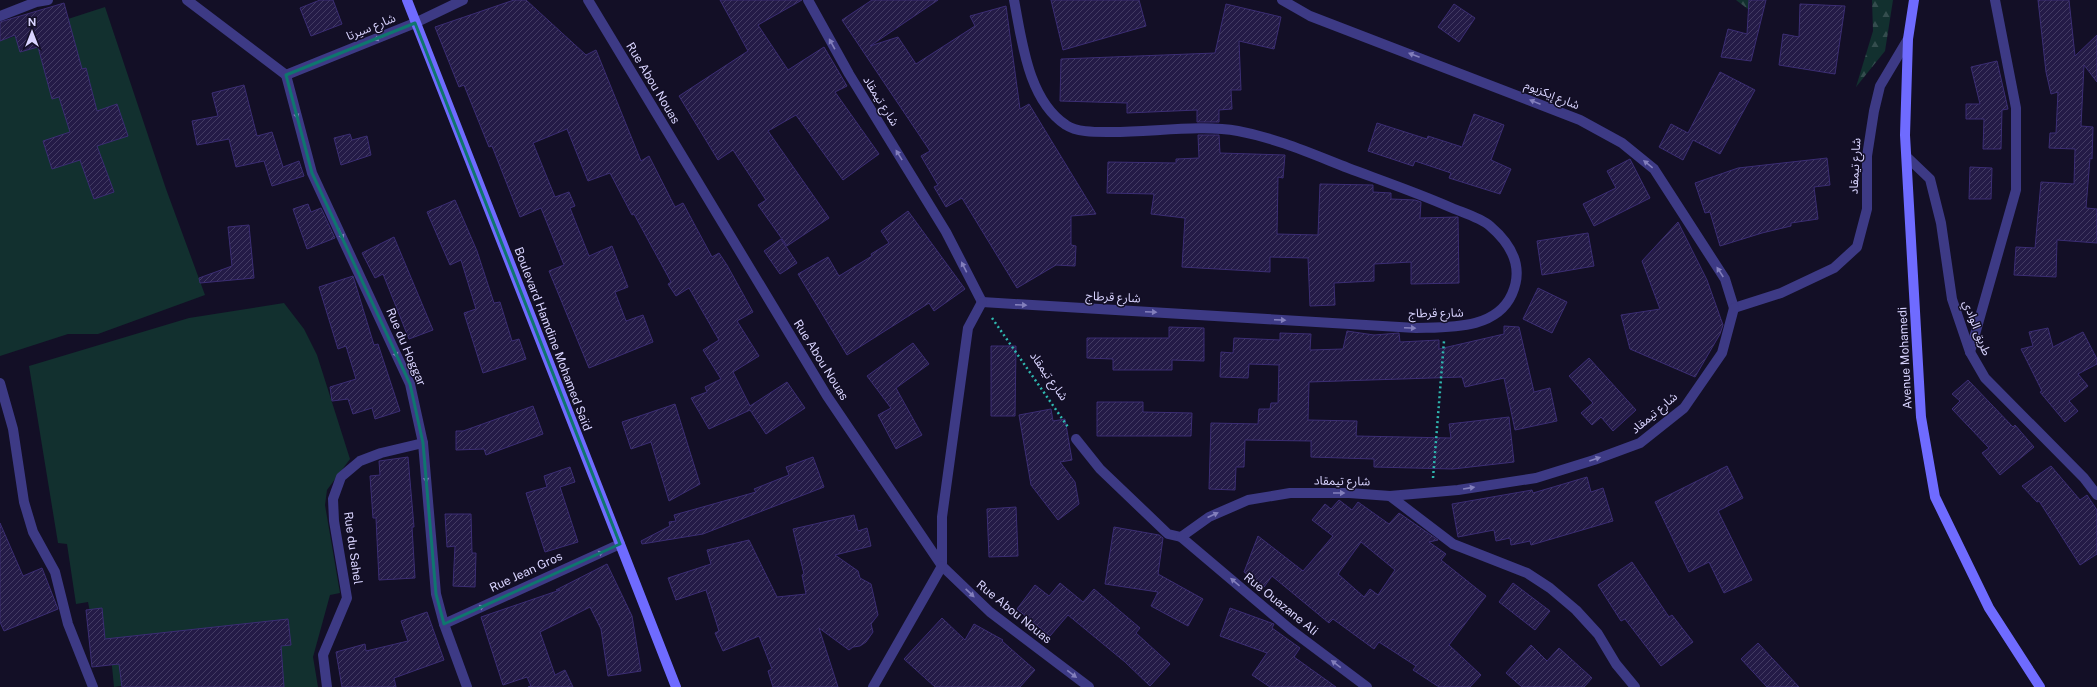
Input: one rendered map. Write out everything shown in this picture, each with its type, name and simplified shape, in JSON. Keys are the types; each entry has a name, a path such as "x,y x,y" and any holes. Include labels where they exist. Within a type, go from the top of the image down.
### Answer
{"street":[{"path":"0,16 36,2 48,0"},
{"path":"187,0 286,75"},
{"name":"Boulevard Hamdine Mohamed Saïd","path":"407,0 676,687"},
{"name":"شارع سيرتا","path":"286,75 415,23 464,0"},
{"name":"Rue Abou Nouas","path":"588,0 827,396 942,566 990,612 1089,687"},
{"name":"شارع تيمقاد","path":"808,0 849,74 946,232 982,302"},
{"name":"شارع قرطاج","path":"982,302 1408,328 1469,326 1496,314 1512,294 1517,273 1513,252 1490,225 1434,200 1294,147 1237,131 1202,129 1132,133 1090,132 1066,125 1040,100 1026,59 1014,0"},
{"name":"شارع إيكزيوم","path":"1282,0 1310,16 1580,120 1622,143 1654,169 1725,279 1734,308"},
{"name":"Avenue Mohamedi","path":"1914,0 1908,40 1905,135 1908,158 1921,416 1935,497 1989,608 2040,687"},
{"path":"1970,352 2016,190 2016,108 1995,0"},
{"name":"شارع تيمقاد","path":"1181,537 1209,517 1248,500 1290,493 1349,493 1390,496 1536,478 1594,460 1640,443 1684,408 1722,353 1734,308 1781,293 1834,268 1857,247 1866,208 1866,156 1880,86 1908,40"},
{"name":"Rue du Hoggar","path":"286,75 312,172 410,384 423,443 436,594 444,624 467,687"},
{"name":"طريق الوادي","path":"1908,158 1930,179 1942,223 1952,299 1970,352 1985,378 2084,478 2097,495"},
{"path":"873,687 942,566 942,517 968,328 982,302"},
{"path":"0,383 13,429 24,502 33,532 55,572 68,624 93,687"},
{"path":"1076,439 1100,469 1168,534 1181,537"},
{"name":"Rue du Sahel","path":"327,687 323,655 346,598 334,521 334,499 340,477 360,461 381,452 423,443"},
{"path":"1390,496 1453,544 1526,573 1550,588 1576,610 1598,634 1616,664 1635,687"},
{"name":"Rue Ouazane Ali","path":"1181,537 1291,630 1367,687"},
{"name":"Rue Jean Gros","path":"444,624 620,544"}],"path":[{"name":"شارع تيمقاد","path":"982,302 1076,439"},
{"path":"1432,492 1445,327"}],"highlighted area":[{"path":"415,23 620,544 444,624 436,594 423,443 410,384 312,173 286,75"}],"green space":[{"path":"1736,0 1758,0 1753,13"},
{"path":"1872,0 1893,0 1885,51 1856,87 1873,31"},
{"path":"105,7 166,189 205,295 98,334 68,334 0,356 0,41"},
{"path":"284,303 304,329 317,355 350,459 327,490 325,505 340,593 330,595 313,657 318,687 135,687 134,684 114,687 111,656 99,658 88,602 76,604 67,544 58,543 29,366 189,318"}],"building":[{"path":"320,0 333,0 342,24 311,36 300,8"},
{"path":"514,0 526,0 586,55 596,50 641,161 649,156 675,207 683,203 712,257 719,253 727,265 753,312 737,321 759,356 733,372 750,406 787,382 805,408 766,434 750,410 709,429 691,398 707,392 705,387 721,379 703,350 719,340 689,288 676,296 668,284 671,282 634,214 632,215 610,173 588,181 567,129 533,143 555,197 569,192 575,206 570,208 589,256 612,246 628,287 615,292 626,321 643,315 653,342 589,368 549,271 564,265 541,208 520,217 492,146 489,147 464,85 459,87 435,27"},
{"path":"720,0 802,0 758,25 788,70 824,47 847,86 835,92 879,154 843,180 796,115 768,131 829,218 787,246 758,205 766,200 733,150 718,160 679,96 748,51"},
{"path":"872,0 938,0 870,46 898,37 916,64 975,26 970,16 1006,6 1020,109 1029,104 1096,214 1071,216 1071,245 1076,246 1075,266 1056,265 1017,288 962,198 946,207 934,187 938,185 921,156 930,151 842,20"},
{"path":"1051,0 1139,0 1146,26 1063,50"},
{"path":"1749,0 1766,0 1751,61 1721,57 1728,29 1747,34"},
{"path":"2038,0 2069,0 2075,56 2097,35 2097,82 2084,65 2081,126 2093,127 2092,159 2090,158 2086,208 2097,209 2097,243 2057,240 2056,277 2014,275 2016,247 2035,248 2041,182 2074,184 2075,149 2049,148 2050,133 2056,133 2058,92 2051,94 2046,72"},
{"path":"64,3 82,69 86,68 97,111 117,104 128,136 97,146 114,192 94,199 80,160 52,169 43,141 70,132 59,97 52,99 38,47 20,52 15,35 0,41 0,22"},
{"path":"1226,4 1281,17 1274,49 1239,41 1241,90 1231,90 1232,109 1219,110 1219,122 1197,122 1197,110 1127,113 1127,103 1060,101 1061,59 1215,53"},
{"path":"1454,4 1475,18 1459,42 1438,27"},
{"path":"1800,4 1845,6 1835,74 1779,65 1783,34 1799,37"},
{"path":"1997,61 2008,109 2002,110 2001,149 1983,149 1984,119 1966,119 1966,104 1980,104 1971,67"},
{"path":"1720,72 1755,90 1720,154 1693,140 1683,160 1659,147 1671,124 1688,133"},
{"path":"244,85 257,136 272,132 283,167 299,161 304,176 272,186 264,161 236,167 229,139 197,145 192,121 218,116 212,93"},
{"path":"1474,114 1504,125 1491,160 1511,169 1500,194 1449,178 1451,173 1415,161 1413,166 1368,151 1377,123 1427,139 1428,136 1462,147"},
{"path":"350,134 352,140 367,136 371,155 341,165 334,138"},
{"path":"1198,135 1219,135 1220,153 1285,155 1283,178 1278,177 1277,234 1318,235 1320,184 1373,185 1373,192 1391,193 1391,199 1415,200 1421,202 1420,218 1458,217 1459,283 1411,284 1411,262 1374,264 1374,281 1334,283 1335,305 1310,306 1308,258 1270,257 1270,272 1182,267 1185,218 1151,214 1154,194 1107,193 1108,162 1176,163 1176,159 1199,158"},
{"path":"1827,158 1830,185 1814,187 1818,219 1791,223 1791,226 1720,246 1710,212 1705,213 1695,183 1738,168"},
{"path":"1630,159 1650,198 1594,226 1583,204 1616,188 1607,171"},
{"path":"1970,167 1992,168 1991,199 1969,199"},
{"path":"455,200 477,251 494,303 500,302 512,341 519,339 526,359 483,373 464,313 476,309 461,260 450,265 427,212"},
{"path":"308,204 311,212 321,208 335,238 307,249 293,209"},
{"path":"908,211 965,289 934,311 929,303 847,355 798,274 828,257 839,276 872,256 871,254 889,243 881,231"},
{"path":"1678,222 1707,280 1723,325 1720,334 1695,377 1630,349 1621,315 1660,309 1642,261"},
{"path":"249,225 254,278 200,283 199,278 232,266 228,227"},
{"path":"1588,233 1594,266 1542,275 1537,241"},
{"path":"394,237 433,330 409,339 383,274 375,278 362,253"},
{"path":"781,239 797,263 780,274 764,251"},
{"path":"353,276 374,345 378,344 400,411 375,419 372,408 353,414 348,399 332,401 330,387 356,379 346,346 338,349 319,287"},
{"path":"1538,288 1567,302 1552,333 1523,319"},
{"path":"1504,326 1519,327 1534,392 1550,388 1557,421 1515,430 1504,378 1465,387 1462,377 1309,382 1308,420 1357,421 1356,436 1451,438 1449,424 1509,417 1514,462 1453,469 1374,467 1374,459 1311,457 1311,441 1245,440 1244,467 1236,467 1235,490 1209,489 1211,423 1258,424 1259,409 1270,409 1271,403 1278,403 1279,365 1249,364 1248,378 1220,377 1221,352 1233,353 1234,338 1280,340 1280,333 1311,334 1310,350 1343,349 1347,331 1374,335 1399,333 1400,342 1439,340 1439,349 1504,334"},
{"path":"1169,327 1204,328 1204,361 1172,360 1172,370 1113,370 1113,359 1087,358 1087,338 1169,338"},
{"path":"2048,328 2053,347 2083,332 2097,359 2097,364 2078,374 2088,386 2069,401 2078,411 2065,422 2040,392 2042,391 2021,349 2033,346 2029,332"},
{"path":"913,343 929,364 896,388 922,435 896,449 878,415 891,408 867,376"},
{"path":"991,346 1016,346 1015,416 991,416"},
{"path":"1589,358 1636,410 1613,431 1601,417 1592,425 1581,413 1593,403 1569,376"},
{"path":"1968,380 2013,427 2015,425 2034,447 2000,475 1982,453 1989,448 1952,409 1960,401 1952,394"},
{"path":"1097,402 1143,402 1143,412 1192,413 1191,436 1097,436"},
{"path":"675,404 700,484 669,501 651,442 631,449 622,422"},
{"path":"533,406 543,434 486,455 484,449 456,450 456,431 463,431"},
{"path":"1051,409 1053,421 1065,419 1072,460 1060,462 1075,482 1079,504 1058,520 1031,485 1019,415"},
{"path":"408,457 414,527 412,527 415,578 379,580 376,518 373,518 370,476 380,475 379,461"},
{"path":"813,457 824,487 703,534 642,544 641,541 670,526 669,522 676,521 674,515 756,492 754,489 789,475 786,467"},
{"path":"1727,466 1743,498 1718,511 1752,580 1724,593 1709,562 1689,572 1655,502"},
{"path":"2051,466 2080,500 2087,495 2097,510 2097,554 2080,565 2039,501 2037,502 2022,486"},
{"path":"570,467 575,482 560,487 578,542 545,552 526,493 547,487 544,476"},
{"path":"1587,477 1591,492 1603,488 1613,521 1531,545 1530,541 1511,545 1510,538 1496,541 1494,530 1458,537 1452,504 1532,490 1533,493"},
{"path":"1339,500 1352,510 1358,502 1389,524 1399,513 1438,540 1429,542 1446,554 1441,560 1486,596 1449,645 1481,675 1470,687 1439,687 1413,670 1416,666 1379,642 1374,649 1333,619 1329,623 1272,576 1264,587 1244,572 1258,536 1303,571 1333,536 1312,520 1325,504 1331,509","holes":["1361,542 1395,570 1378,595 1370,589 1364,597 1338,574"]},
{"path":"1016,507 1018,556 989,557 987,509"},
{"path":"445,514 471,514 472,553 476,553 475,587 453,586 455,546 447,547"},
{"path":"854,515 858,531 867,528 871,546 835,555 858,571 860,578 871,584 878,615 871,624 873,632 866,642 849,650 819,628 838,687 773,687 768,671 772,669 759,636 723,651 715,633 719,631 706,590 676,600 668,578 711,564 707,550 749,540 777,597 806,594 802,575 804,574 793,529"},
{"path":"0,523 23,576 42,568 58,609 4,631 0,622"},
{"path":"1114,527 1159,535 1163,538 1158,574 1203,599 1188,626 1151,606 1158,592 1105,584"},
{"path":"1632,562 1669,617 1672,615 1693,642 1661,666 1625,619 1621,621 1598,585"},
{"path":"607,564 632,616 641,671 608,676 601,629 590,607 540,632 555,675 565,670 573,687 528,687 531,686 527,677 503,685 481,617 560,590 556,590"},
{"path":"1060,583 1083,602 1094,589 1140,628 1136,633 1170,664 1150,686 1125,662 1068,615 1050,636 1017,609 1035,585 1049,596"},
{"path":"1513,583 1550,611 1535,630 1499,602"},
{"path":"102,608 105,639 288,619 291,645 281,646 284,687 122,687 119,664 92,667 86,610"},
{"path":"1230,608 1274,624 1272,628 1300,648 1294,657 1336,687 1270,687 1252,675 1267,653 1220,636"},
{"path":"427,612 444,660 394,678 396,687 342,687 336,652 365,644 366,651 408,641 401,621"},
{"path":"942,618 965,640 974,624 1003,640 1002,641 1035,670 1020,687 935,687 904,659"},
{"path":"1758,643 1799,687 1767,687 1741,659"},
{"path":"1531,645 1547,661 1559,648 1592,678 1584,687 1522,687 1506,673"}]}
